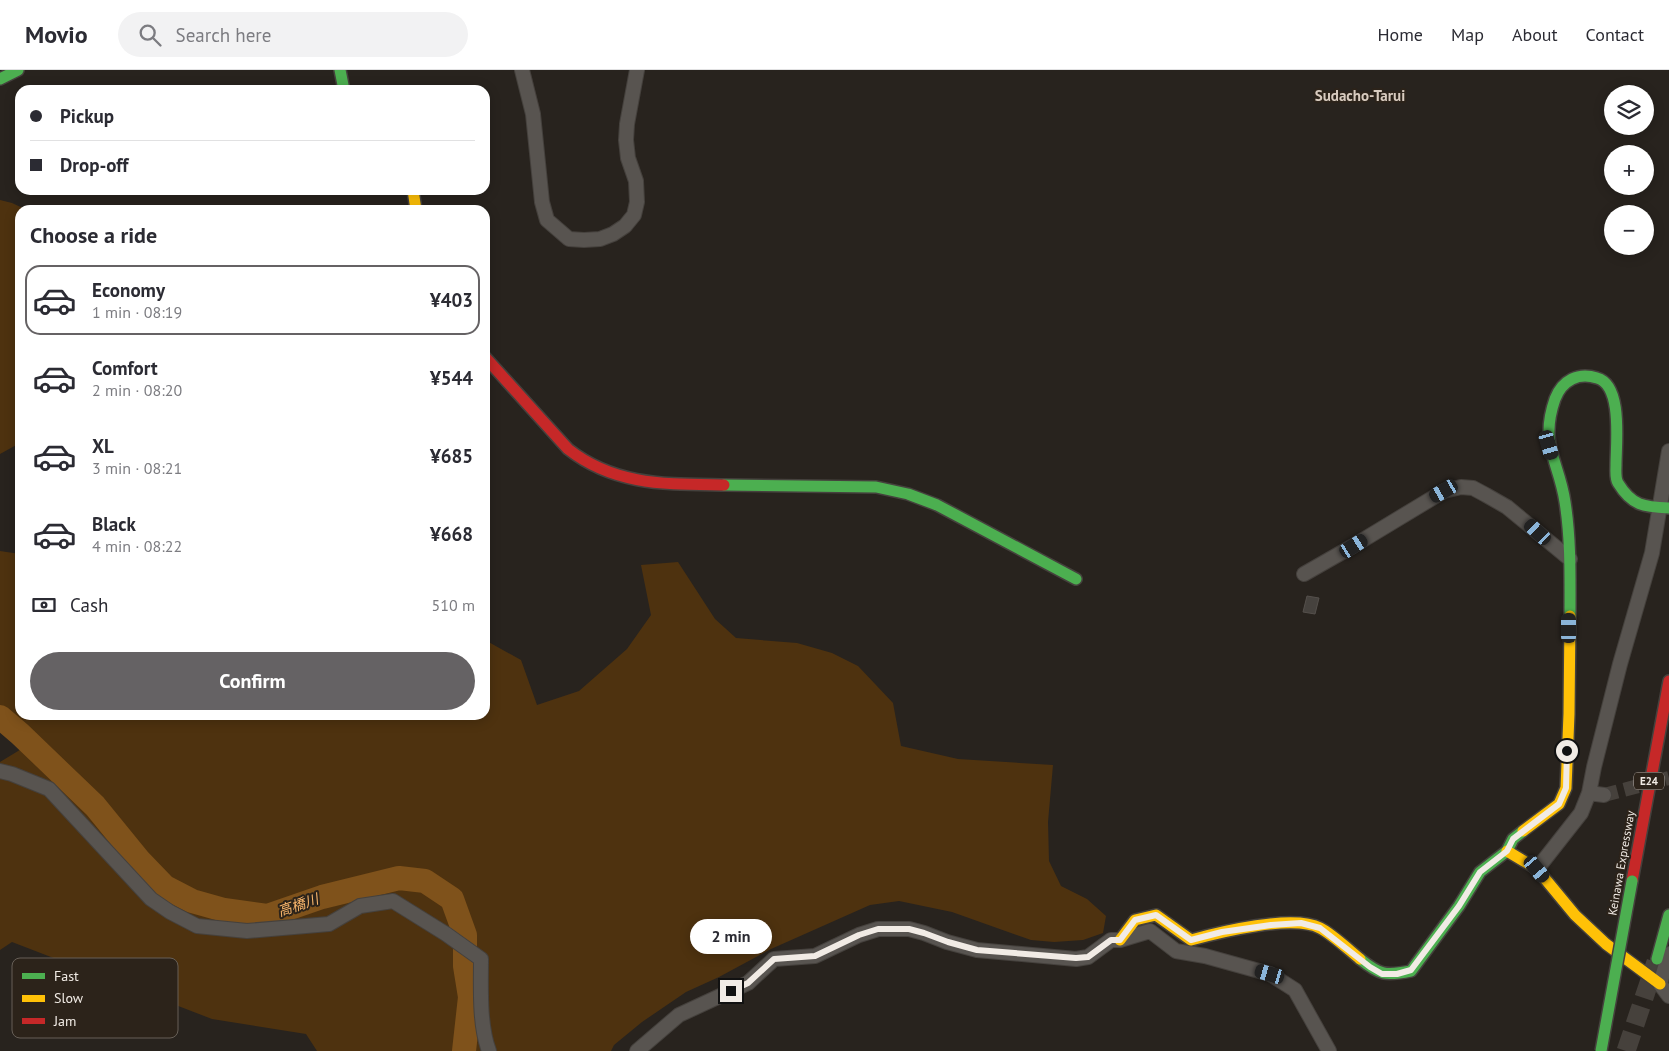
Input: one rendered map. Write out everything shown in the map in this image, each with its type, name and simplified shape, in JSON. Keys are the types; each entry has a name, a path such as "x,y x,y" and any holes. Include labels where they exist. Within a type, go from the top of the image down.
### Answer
{"main road":[{"path":"0,79 18,70"},
{"path":"340,70 343,85"},
{"path":"490,363 568,449 584,461 624,478 663,483 876,487 908,494 937,504 1076,579"},
{"path":"1120,940 1135,920 1156,915 1191,940 1222,932 1301,923 1320,928 1370,967 1382,974 1397,974 1411,970 1459,906 1480,872 1507,851 1513,839 1559,804 1566,788 1569,714 1570,559 1565,501 1549,445 1549,420 1556,398 1563,385 1572,378 1587,375 1602,379 1611,388 1615,401 1616,481 1635,502 1646,507 1664,508"},
{"name":"Keinawa Expressway","path":"1601,1051 1669,681"},
{"path":"1507,851 1537,869 1575,915 1606,944 1660,984"},
{"path":"1663,956 1669,915"}],"street":[{"path":"522,70 532,114 542,202 547,220 569,239 584,240 600,239 613,234 625,226 634,215 637,202 636,180 628,158 626,124 638,70"},
{"path":"1537,869 1581,813 1589,793 1620,664 1664,508 1669,451"},
{"path":"1304,574 1444,491 1461,487 1472,488 1507,507 1570,559"},
{"path":"0,771 49,789 151,899 170,912 197,926 247,931 329,924 360,906 393,901 446,934 481,959 481,990 485,1040 489,1051"},
{"path":"1589,793 1604,795"},
{"path":"638,1051 679,1016 748,983 774,959 815,956 859,935 878,929 909,929 977,950 1076,958 1088,957 1111,940 1120,940 1150,932 1176,951 1205,956 1270,974 1295,990 1329,1051"},
{"path":"1663,956 1660,984 1669,996"}],"shaded area":[{"path":"0,200 16,205 15,446 0,454"},
{"path":"0,551 15,553 15,720 490,720 490,643 521,660 537,705 579,691 627,649 651,615 641,565 678,562 715,619 736,638 797,643 832,653 858,666 893,703 901,746 958,759 1053,765 1048,822 1049,861 1061,886 1087,899 1106,916 1103,933 1083,940 1054,942 1031,940 952,912 899,901 870,905 771,949 719,977 686,992 642,1022 614,1045 611,1051 317,1051 306,1034 212,1019 178,1006 178,958 54,958 12,942 0,950 0,762 23,748 0,729"}],"building":[{"path":"1307,596 1319,598 1315,614 1303,612"}],"waterway":[{"name":"高橋川","path":"0,717 95,806 139,860 165,887 192,901 224,910 267,916 322,897 399,878 425,881 452,899 465,935 465,966 470,997 464,1051"}],"tunnel":[{"path":"1604,795 1669,778"},
{"path":"1626,1051 1656,962"}],"traffic: fast":[{"path":"0,79 18,70"},
{"path":"340,70 343,85"},
{"path":"1570,616 1570,559 1567,516 1562,488 1552,452 1549,429 1555,399 1566,383 1584,376 1597,378 1605,383 1611,391 1616,416 1616,479 1618,483 1623,491 1639,504 1669,508"},
{"path":"724,485 876,487 908,494 937,505 1076,579"},
{"path":"1360,959 1383,973 1411,971 1459,906 1480,872 1507,851 1513,839 1523,831"},
{"path":"1601,1051 1632,881"},
{"path":"1657,959 1669,915"}],"traffic: slow":[{"path":"414,195 415,205"},
{"path":"1523,831 1559,804 1566,788 1570,616"},
{"path":"1507,851 1537,869 1575,915 1606,944 1660,984"},
{"path":"1120,940 1135,920 1156,915 1191,940 1256,926 1293,923 1308,924 1325,931 1360,959"}],"traffic: jam":[{"path":"490,363 568,449 586,461 604,470 642,480 662,483 724,485"},
{"path":"1632,881 1669,681"}],"district":[{"name":"Sudacho-Tarui","path":"1360,95"}],"route":[{"path":"731,991 748,983 774,959 815,956 859,935 878,929 909,929 977,950 1076,958 1088,957 1111,940 1120,940 1135,920 1156,915 1191,940 1222,932 1301,923 1320,928 1370,967 1382,974 1397,974 1411,970 1459,906 1480,872 1507,851 1513,839 1559,804 1566,788 1567,751"}]}
